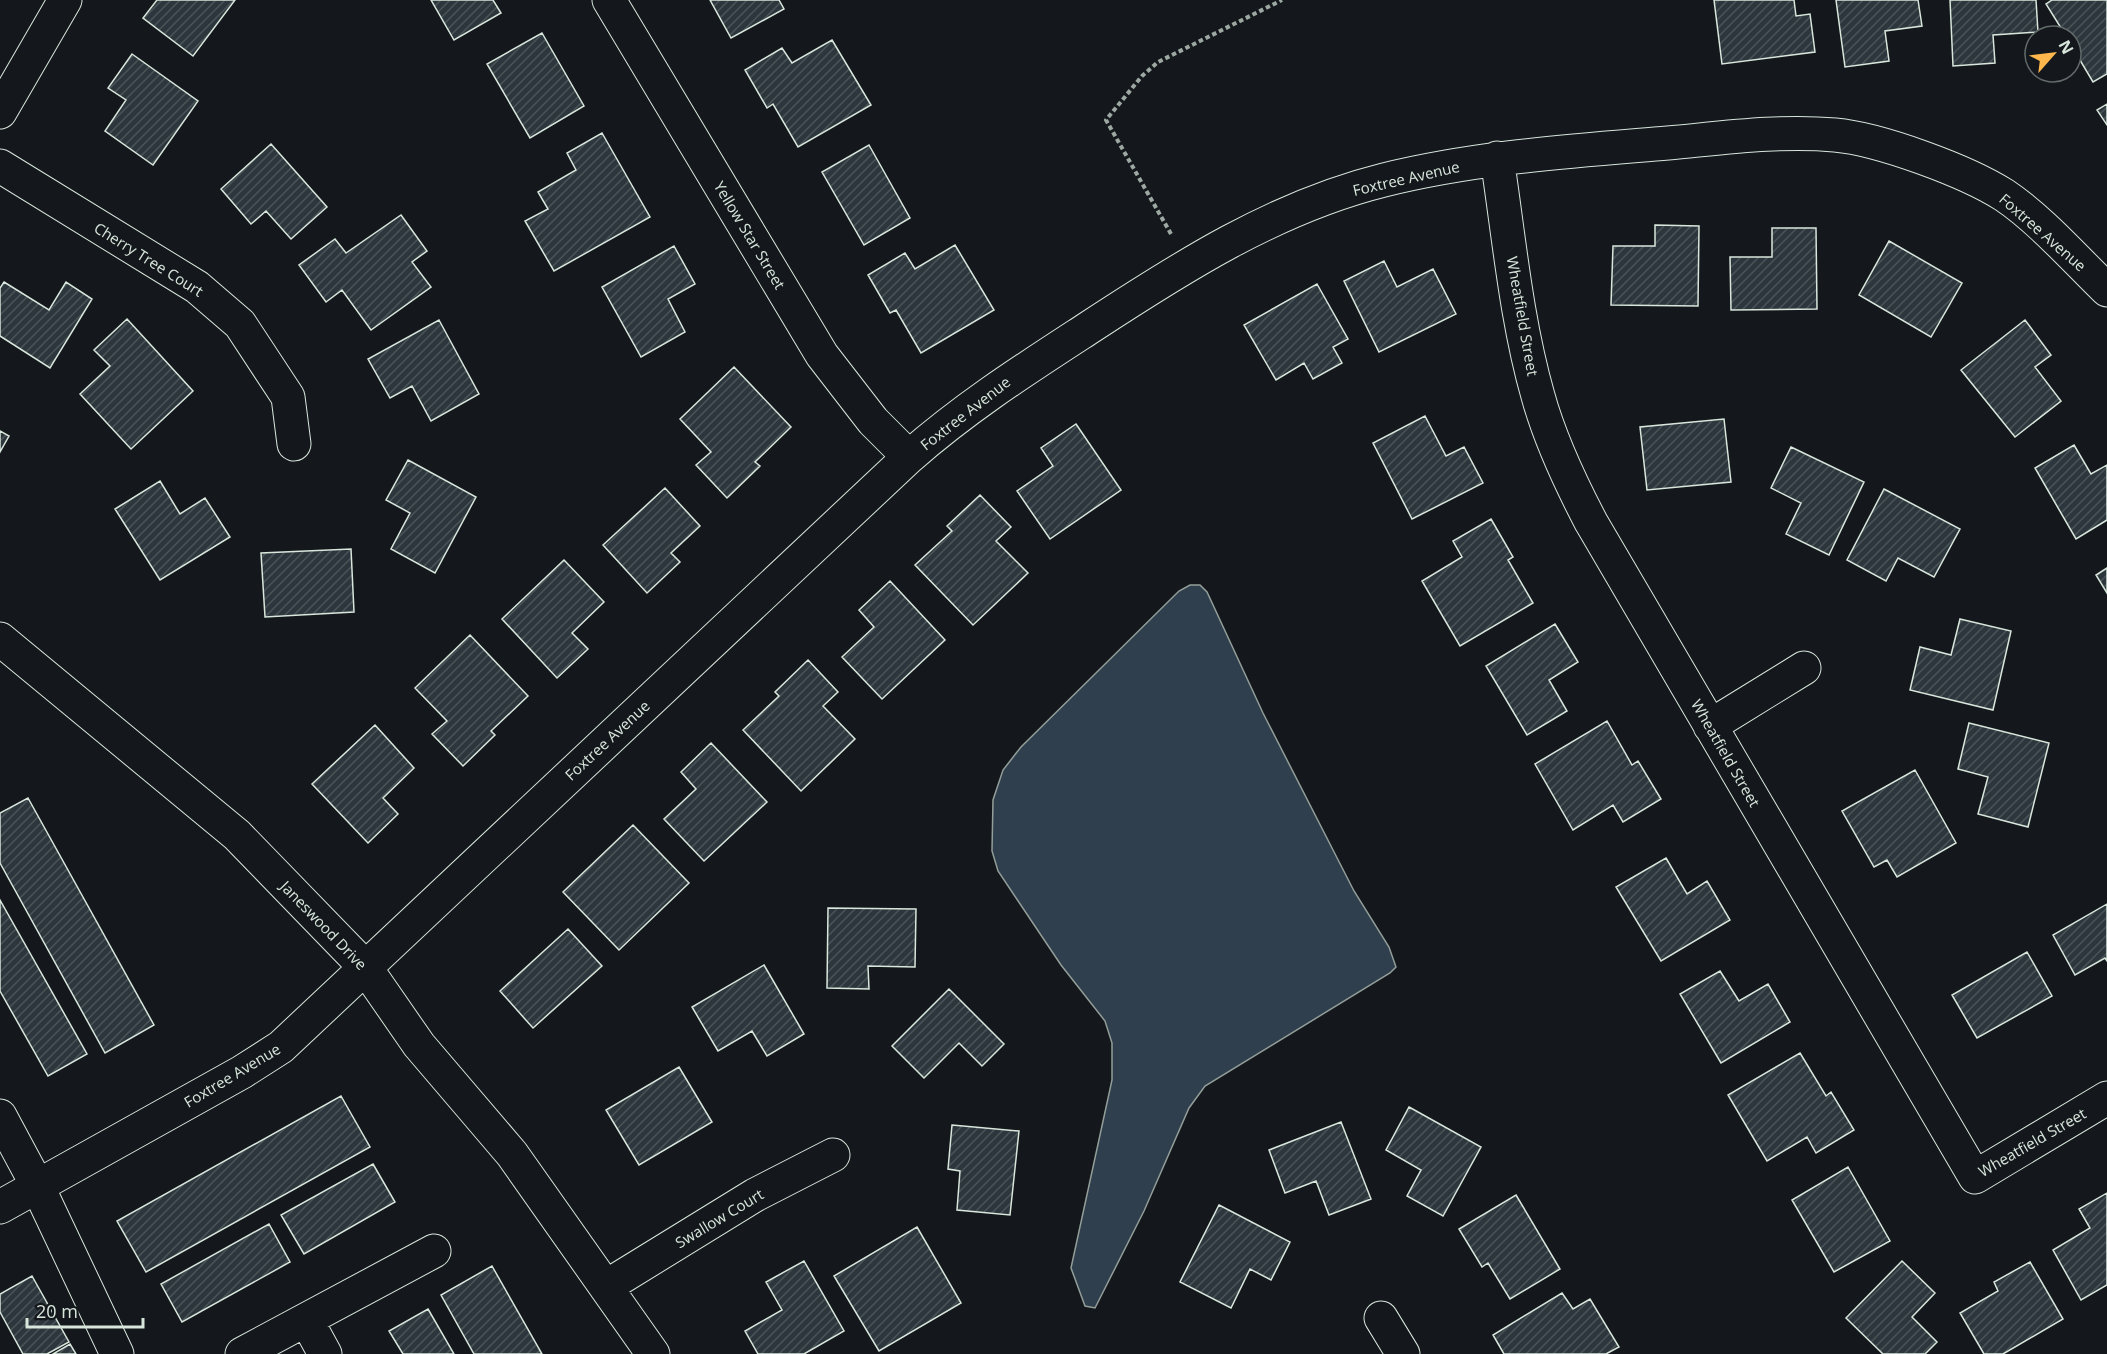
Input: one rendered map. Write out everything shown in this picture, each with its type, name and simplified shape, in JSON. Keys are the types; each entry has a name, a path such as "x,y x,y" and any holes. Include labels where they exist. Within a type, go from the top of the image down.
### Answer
{"street":[{"path":"0,112 65,0"},
{"name":"Yellow Star Street","path":"609,0 822,355 873,421 909,457"},
{"name":"Foxtree Avenue","path":"0,1207 242,1072 281,1047 909,457 956,416 1000,384 1188,264 1246,231 1337,194 1384,180 1497,158 1755,135 1836,135 1912,154 1970,177 2005,196 2107,290"},
{"name":"Wheatfield Street","path":"1497,158 1526,341 1538,396 1554,442 1591,522 1975,1177 2107,1098"},
{"name":"Cherry Tree Court","path":"0,166 197,286 240,324 288,396 294,444"},
{"name":"Janeswood Drive","path":"0,639 237,835 365,967 419,1045 512,1154 608,1286 653,1354"},
{"path":"1710,726 1804,668"},
{"path":"0,1116 37,1185 117,1354"},
{"name":"Swallow Court","path":"608,1286 754,1195 833,1155"},
{"path":"242,1354 434,1251"},
{"path":"1381,1318 1403,1354"},
{"path":"307,1320 325,1354"}],"path":[{"path":"1188,264 1106,120 1142,76 1158,62 1282,0"}],"water":[{"path":"1190,585 1200,585 1207,592 1263,713 1354,891 1389,947 1396,967 1390,973 1205,1086 1189,1108 1144,1211 1095,1308 1085,1306 1071,1268 1112,1080 1112,1043 1105,1021 1061,965 998,871 992,851 993,800 1003,770 1021,747 1179,591"}],"building":[{"path":"157,0 235,0 193,56 143,18"},
{"path":"431,0 493,0 501,13 454,40"},
{"path":"710,0 779,0 784,9 731,38"},
{"path":"1714,0 1794,0 1796,16 1810,14 1815,52 1722,64"},
{"path":"1836,0 1918,0 1922,26 1885,31 1889,61 1845,67"},
{"path":"1950,0 2036,0 2038,24 2023,24 2023,33 1993,35 1995,63 1953,66"},
{"path":"2052,0 2107,0 2107,74 2093,82 2083,65 2083,24 2058,24 2046,4"},
{"path":"542,33 584,106 530,138 487,64"},
{"path":"832,40 871,105 798,147 773,104 767,108 745,70 782,48 792,63"},
{"path":"132,54 198,101 153,165 105,131 126,100 108,88"},
{"path":"2107,104 2107,125 2097,110"},
{"path":"602,133 650,217 554,271 525,221 548,209 538,192 576,170 567,153"},
{"path":"271,144 327,207 291,239 266,211 251,224 221,189"},
{"path":"869,145 910,218 864,245 822,172"},
{"path":"401,215 427,251 412,262 431,287 371,330 342,290 326,302 299,265 335,239 346,253"},
{"path":"1655,225 1699,226 1698,306 1611,305 1613,246 1655,246"},
{"path":"1772,228 1816,228 1817,309 1731,310 1730,257 1772,257"},
{"path":"1889,241 1962,283 1931,337 1859,295"},
{"path":"955,245 994,310 921,353 896,310 890,313 868,275 905,253 915,269"},
{"path":"674,246 695,284 668,299 685,332 641,357 602,287"},
{"path":"1384,261 1397,287 1433,269 1456,314 1379,352 1344,281"},
{"path":"4,282 49,310 66,282 92,299 50,368 0,336 0,288"},
{"path":"1317,284 1348,339 1333,347 1342,363 1313,379 1304,363 1276,380 1244,325"},
{"path":"127,319 193,391 131,449 80,394 110,366 94,350"},
{"path":"439,320 479,394 431,421 412,386 390,398 368,359"},
{"path":"2025,320 2051,355 2035,367 2061,401 2015,437 1961,370"},
{"path":"734,367 791,427 755,462 760,466 727,498 696,465 711,452 680,419"},
{"path":"1425,416 1446,456 1464,447 1483,483 1412,519 1373,443"},
{"path":"1724,419 1731,482 1647,490 1640,427"},
{"path":"1076,424 1121,490 1050,539 1017,491 1053,466 1041,448"},
{"path":"0,431 9,436 0,452"},
{"path":"2074,445 2091,474 2107,465 2107,520 2076,539 2035,468"},
{"path":"1791,447 1864,482 1829,555 1786,534 1801,503 1771,488"},
{"path":"408,460 476,497 435,573 391,549 410,513 386,500"},
{"path":"160,481 180,514 205,498 230,537 160,580 115,509"},
{"path":"665,488 700,526 671,553 680,562 647,593 603,545"},
{"path":"1884,489 1960,529 1934,577 1898,558 1886,581 1847,560"},
{"path":"980,495 1011,527 996,541 1028,573 973,625 915,565 952,531 947,526"},
{"path":"1491,519 1513,557 1508,560 1533,603 1460,646 1422,581 1462,557 1453,541"},
{"path":"351,549 354,612 265,617 261,553"},
{"path":"564,560 604,602 572,633 588,649 557,678 502,619"},
{"path":"2107,568 2107,593 2096,575"},
{"path":"890,581 945,640 882,699 842,657 874,627 859,610"},
{"path":"1960,619 2011,631 1993,710 1910,690 1920,647 1951,655"},
{"path":"1555,624 1578,662 1549,680 1567,711 1527,735 1486,666"},
{"path":"470,635 528,696 491,731 495,735 463,766 432,734 447,721 415,688"},
{"path":"808,660 838,692 823,706 855,739 801,791 743,730 779,696 775,692"},
{"path":"1607,721 1632,765 1638,761 1661,799 1623,822 1613,805 1573,830 1535,764"},
{"path":"1969,723 2049,743 2028,827 1978,814 1988,777 1958,769"},
{"path":"375,725 414,768 383,798 398,814 368,843 312,784"},
{"path":"711,743 767,802 704,861 664,819 696,789 681,772"},
{"path":"1915,770 1956,843 1897,877 1887,860 1874,867 1842,811"},
{"path":"28,798 154,1025 105,1053 0,863 0,813"},
{"path":"633,825 689,883 619,950 563,892"},
{"path":"1666,858 1687,894 1707,881 1730,920 1661,961 1616,887"},
{"path":"0,900 87,1054 48,1076 0,991"},
{"path":"2107,904 2107,961 2105,958 2075,975 2053,935"},
{"path":"828,908 916,909 915,967 868,966 869,989 827,988"},
{"path":"568,929 602,966 533,1028 500,991"},
{"path":"2027,952 2052,996 1977,1038 1952,995"},
{"path":"764,965 804,1034 767,1056 752,1031 718,1051 692,1007"},
{"path":"1720,971 1739,1001 1768,984 1790,1022 1721,1063 1680,994"},
{"path":"949,989 1004,1044 982,1066 959,1043 924,1078 892,1046"},
{"path":"1800,1053 1826,1096 1831,1092 1854,1130 1816,1153 1807,1137 1767,1161 1728,1095"},
{"path":"679,1067 712,1122 639,1165 606,1110"},
{"path":"341,1096 370,1147 146,1272 117,1221"},
{"path":"1409,1107 1481,1147 1443,1216 1407,1196 1421,1170 1386,1150"},
{"path":"1341,1122 1371,1199 1329,1215 1316,1181 1285,1193 1269,1150"},
{"path":"952,1125 1019,1131 1010,1215 957,1210 960,1171 948,1169"},
{"path":"373,1164 395,1202 304,1254 281,1215"},
{"path":"1848,1167 1890,1241 1834,1272 1792,1200"},
{"path":"2107,1193 2107,1285 2081,1300 2053,1250 2090,1228 2079,1209"},
{"path":"1516,1195 1560,1269 1510,1299 1488,1263 1482,1267 1459,1229"},
{"path":"1219,1205 1290,1242 1271,1280 1250,1269 1231,1308 1180,1282"},
{"path":"269,1224 290,1262 182,1322 161,1284"},
{"path":"917,1227 961,1303 879,1351 834,1276"},
{"path":"804,1261 844,1331 804,1354 758,1354 745,1331 782,1310 766,1282"},
{"path":"1902,1261 1935,1293 1912,1317 1937,1342 1925,1354 1883,1354 1846,1318"},
{"path":"2030,1262 2063,1319 2003,1354 1984,1354 1960,1313 1998,1291 1994,1282"},
{"path":"492,1266 542,1354 474,1354 441,1295"},
{"path":"32,1276 69,1342 47,1354 23,1354 0,1312 0,1294"},
{"path":"1562,1293 1573,1309 1590,1299 1619,1347 1606,1354 1504,1354 1493,1335"},
{"path":"428,1309 454,1354 403,1354 389,1331"},
{"path":"70,1344 76,1354 53,1354"}]}
